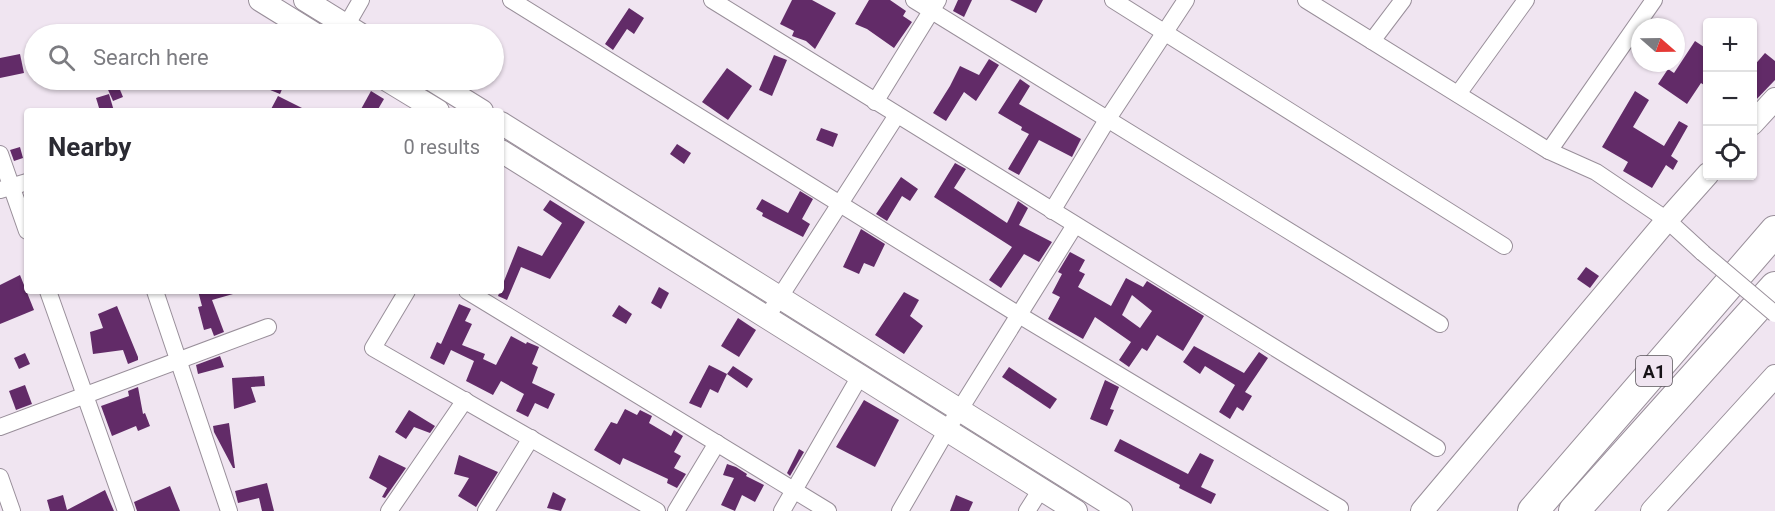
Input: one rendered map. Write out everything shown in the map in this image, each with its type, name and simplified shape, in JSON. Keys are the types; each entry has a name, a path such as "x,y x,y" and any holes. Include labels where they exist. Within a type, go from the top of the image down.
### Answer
{"highway":[{"name":"A1","path":"1533,511 1775,231"},
{"name":"A1","path":"1574,511 1775,287"}],"street":[{"path":"260,0 299,24"},
{"path":"305,0 338,24"},
{"path":"352,24 360,0"},
{"path":"511,0 1019,315 1340,508"},
{"path":"712,0 1437,448"},
{"path":"914,0 935,5 1107,120 1440,324"},
{"path":"1113,0 1504,246"},
{"path":"1052,212 1107,120 1186,0"},
{"path":"1306,0 1549,151 1596,172 1666,220 1775,314"},
{"path":"1372,41 1403,0"},
{"path":"1458,94 1526,0"},
{"path":"1549,151 1654,0"},
{"path":"875,102 935,5"},
{"path":"403,90 433,108"},
{"path":"448,90 477,108"},
{"path":"1757,119 1775,99"},
{"path":"767,317 897,115"},
{"path":"504,125 1121,511"},
{"path":"504,153 1076,511"},
{"path":"0,154 24,221"},
{"path":"1422,511 1703,178"},
{"path":"900,511 947,430 1075,225"},
{"path":"49,294 126,511"},
{"path":"156,294 229,511"},
{"path":"405,294 373,348 657,511"},
{"path":"472,294 828,511"},
{"path":"0,427 268,327"},
{"path":"782,511 860,376"},
{"path":"1652,511 1775,376"},
{"path":"389,511 465,400"},
{"path":"486,511 531,438"},
{"path":"675,511 717,443"},
{"path":"0,477 12,511"},
{"path":"1027,511 1041,489"}],"building":[{"path":"792,0 812,0 836,13 815,49 806,41 792,36 794,31 780,24"},
{"path":"869,0 890,0 906,11 903,16 912,22 894,48 867,29 855,24"},
{"path":"958,0 972,0 964,17 953,11"},
{"path":"1010,0 1043,0 1036,13"},
{"path":"629,8 644,18 634,34 627,29 613,50 605,44"},
{"path":"1695,41 1703,46 1703,84 1701,83 1687,104 1658,84 1666,72 1685,72 1685,56"},
{"path":"1765,53 1775,61 1775,80 1757,99 1757,72 1757,62"},
{"path":"20,54 24,73 0,78 0,58"},
{"path":"774,55 787,60 772,96 759,90"},
{"path":"989,59 999,65 976,101 964,92 946,121 933,113 960,66 979,75"},
{"path":"727,68 752,86 728,120 702,102"},
{"path":"1020,79 1030,86 1019,104 1081,139 1072,157 1039,140 1019,175 1008,169 1029,134 1021,130 1022,127 998,113"},
{"path":"108,90 120,90 123,97 113,101"},
{"path":"270,90 282,90 280,94"},
{"path":"371,91 384,99 379,108 362,108"},
{"path":"1635,91 1649,100 1633,127 1664,146 1679,121 1688,126 1671,156 1678,161 1673,170 1666,165 1652,188 1623,171 1628,162 1602,147"},
{"path":"109,94 113,108 99,108 96,98"},
{"path":"278,96 302,108 272,108"},
{"path":"821,128 838,134 833,147 816,140"},
{"path":"677,144 691,153 684,164 670,154"},
{"path":"20,147 23,158 14,161 10,150"},
{"path":"955,163 966,169 954,188 1007,223 1018,201 1028,208 1019,225 1052,242 1039,262 1024,254 1001,288 989,280 1012,247 934,197"},
{"path":"901,177 918,189 910,201 902,196 887,221 876,214"},
{"path":"800,191 813,199 802,219 810,224 803,237 762,216 763,213 756,209 762,199 788,213"},
{"path":"550,200 585,222 550,279 521,267 507,300 498,296 504,294 504,281 518,246 542,256 562,223 543,210"},
{"path":"861,229 885,244 874,267 864,263 859,274 843,267"},
{"path":"1070,252 1085,260 1079,271 1085,274 1078,287 1111,306 1126,278 1143,287 1147,281 1204,316 1183,351 1157,335 1147,351 1142,348 1129,367 1119,360 1131,342 1095,317 1083,339 1048,319 1060,297 1052,293 1062,274 1058,272","holes":["1132,295 1152,311 1140,328 1122,315"]},
{"path":"1586,267 1599,276 1590,288 1577,279"},
{"path":"20,275 24,285 24,294 28,294 34,310 0,324 0,285"},
{"path":"659,287 669,293 661,309 651,303"},
{"path":"904,292 919,300 910,316 923,326 904,354 875,335"},
{"path":"199,294 233,294 212,300 224,332 214,336 211,328 204,330 198,307 202,306"},
{"path":"459,304 471,309 465,321 472,324 462,345 485,354 483,359 496,365 511,336 526,344 527,342 539,347 532,364 538,367 532,383 555,394 548,409 535,403 528,417 516,411 524,394 501,381 493,395 466,381 474,361 451,350 444,365 430,358 437,342 441,344"},
{"path":"619,305 632,314 626,324 612,316"},
{"path":"117,306 138,357 138,360 128,364 123,350 93,354 90,332 103,328 98,314"},
{"path":"738,318 756,330 739,357 721,346"},
{"path":"1194,346 1244,373 1259,352 1268,358 1245,392 1252,396 1243,411 1237,407 1230,419 1219,412 1235,385 1205,366 1200,374 1183,362"},
{"path":"25,353 30,364 19,369 14,358"},
{"path":"220,356 224,367 198,374 196,365"},
{"path":"709,365 727,374 718,393 710,389 701,408 689,403"},
{"path":"733,366 753,379 747,388 727,374"},
{"path":"1009,367 1057,399 1050,409 1002,377"},
{"path":"264,376 265,386 251,387 256,402 234,409 232,378"},
{"path":"1105,380 1119,387 1110,409 1114,410 1107,426 1090,419"},
{"path":"25,385 32,404 16,410 9,391"},
{"path":"138,387 143,414 145,413 150,426 138,431 136,426 112,436 101,406 129,396 128,391"},
{"path":"864,400 899,420 875,467 836,447"},
{"path":"625,409 637,415 640,410 652,416 649,423 671,436 674,430 683,436 674,452 681,456 674,468 686,474 677,488 667,483 668,479 623,458 620,465 594,450 611,422 617,424"},
{"path":"409,410 435,426 430,433 414,427 406,439 395,432"},
{"path":"229,423 235,468 214,432 213,426"},
{"path":"1120,439 1188,474 1200,453 1214,460 1201,487 1216,494 1211,504 1179,488 1180,485 1114,451"},
{"path":"799,449 804,452 790,476 787,473"},
{"path":"379,455 406,468 385,498 382,497 387,488 369,478"},
{"path":"459,455 498,472 476,507 458,496 469,478 454,474"},
{"path":"727,464 736,467 747,474 746,476 764,485 755,502 742,495 735,511 721,505 734,478 723,475"},
{"path":"267,483 274,511 262,511 259,498 238,503 235,491"},
{"path":"170,486 180,511 137,511 134,502"},
{"path":"105,490 114,511 50,511 47,500 63,495 67,510"},
{"path":"553,492 566,499 561,511 547,508"},
{"path":"956,495 973,502 969,511 950,511"}]}
